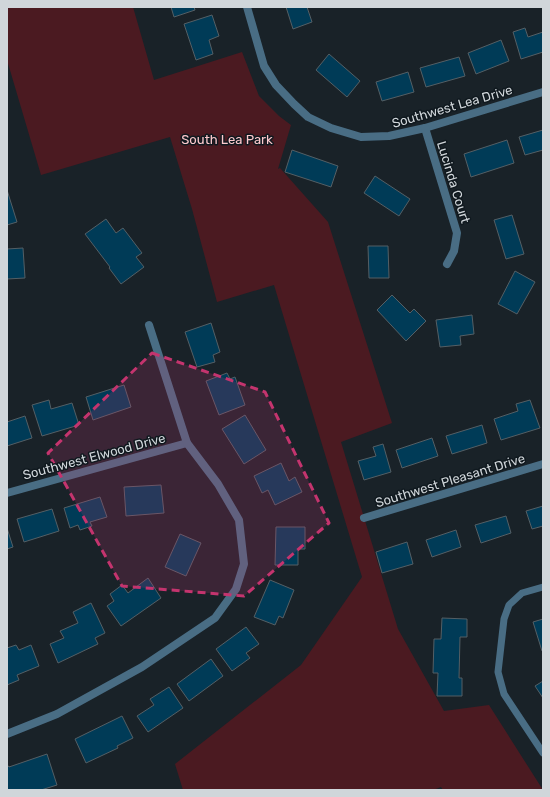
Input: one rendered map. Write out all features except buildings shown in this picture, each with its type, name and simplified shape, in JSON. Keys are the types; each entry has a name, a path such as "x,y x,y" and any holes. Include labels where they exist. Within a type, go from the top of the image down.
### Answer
{"street":[{"name":"Southwest Lea Drive","path":"247,7 264,66 276,85 308,117 331,128 361,137 389,136 425,128 543,92"},
{"name":"Lucinda Court","path":"425,128 457,233 454,251 447,264"},
{"path":"7,734 57,714 142,667 214,618 236,589 244,564 239,520 218,484 187,443 149,325"},
{"name":"Southwest Elwood Drive","path":"7,493 187,443"},
{"name":"Southwest Pleasant Drive","path":"364,518 543,464"}],"lane":[{"path":"543,587 522,593 509,605 504,619 498,672 504,694 543,753"}],"highlighted area":[{"path":"152,353 265,392 329,523 244,596 122,586 48,453"}],"green space":[{"name":"South Lea Park","path":"7,7 133,7 154,80 242,52 259,96 279,116 291,125 278,169 280,168 328,222 392,423 341,442 398,629 444,711 489,705 543,790 443,790 441,787 433,790 183,790 175,764 301,665 362,577 274,285 217,302 192,209 170,137 41,175 7,60"}]}
